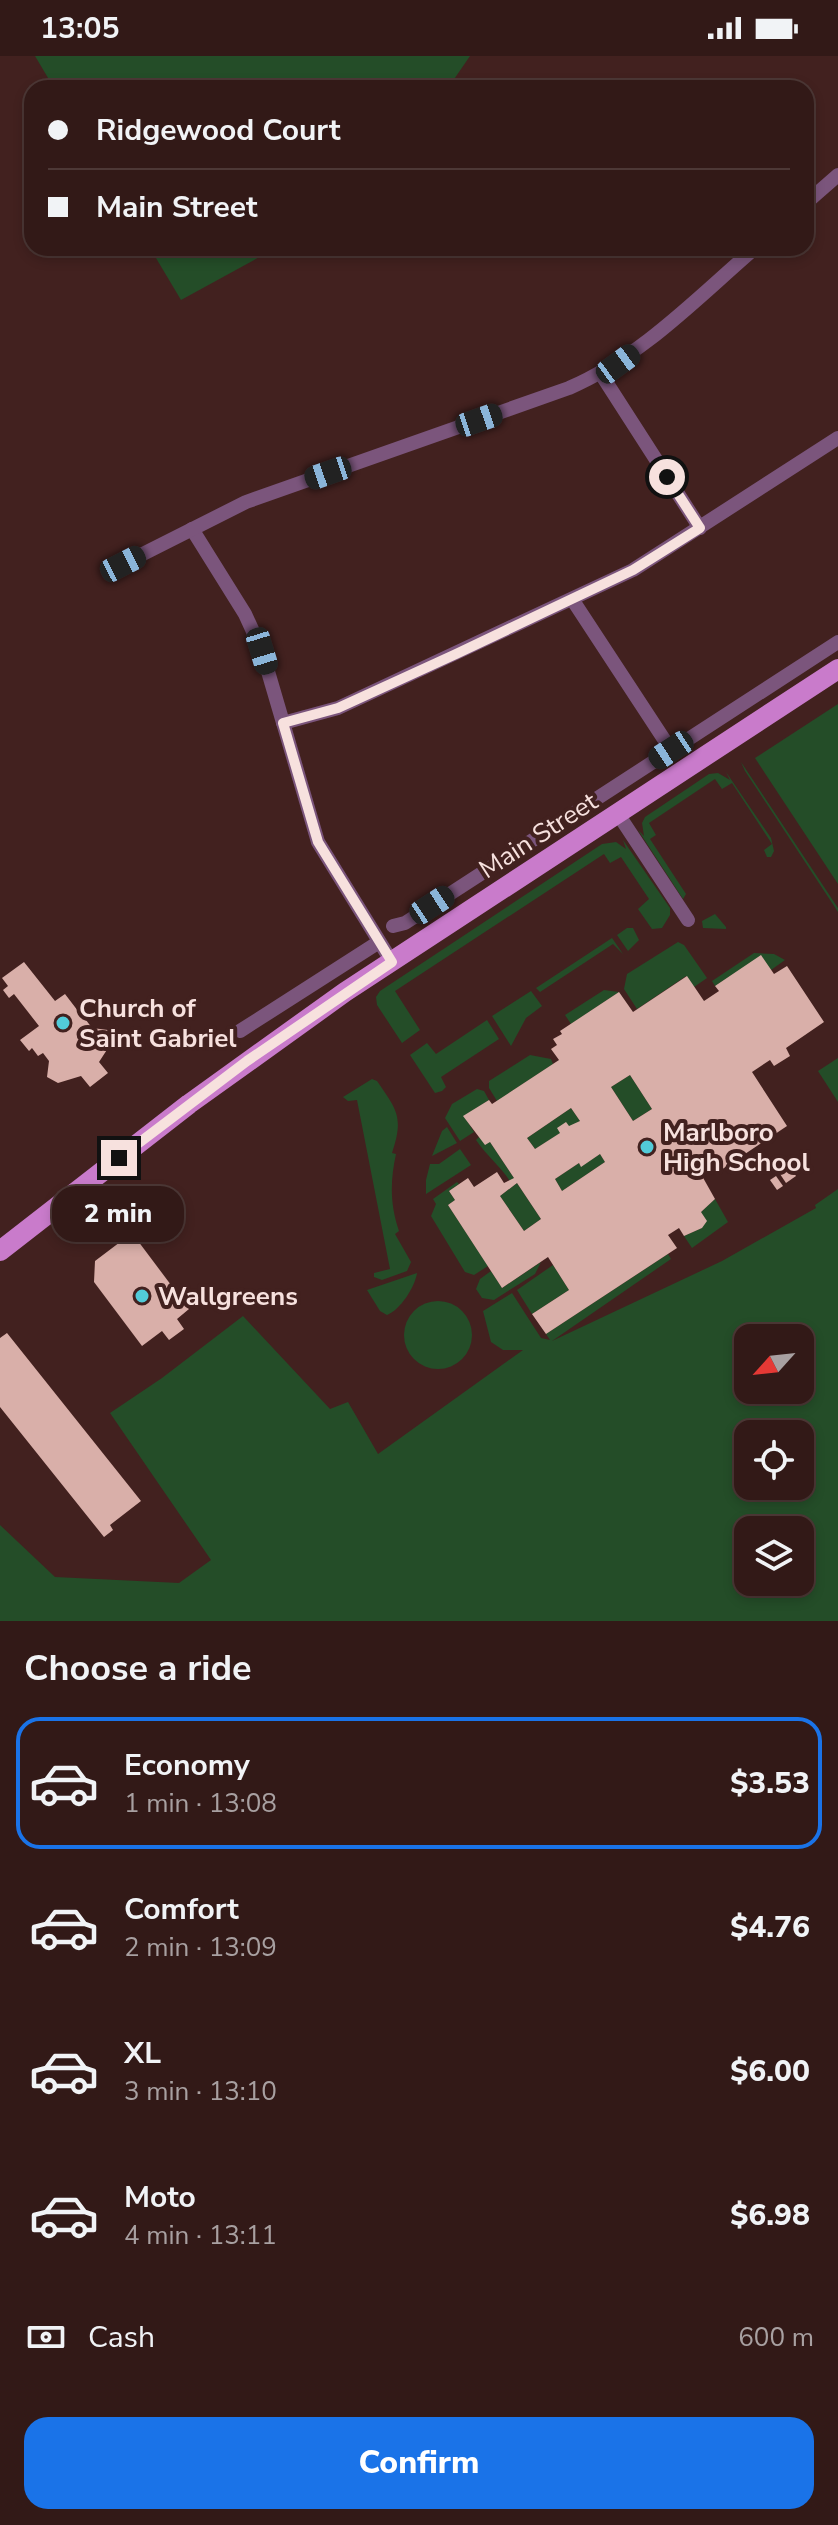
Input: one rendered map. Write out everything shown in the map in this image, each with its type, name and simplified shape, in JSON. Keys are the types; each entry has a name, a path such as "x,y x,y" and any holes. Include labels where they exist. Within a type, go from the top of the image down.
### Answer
{"main road":[{"name":"Main Street","path":"0,1251 247,1061 838,669"}],"street":[{"path":"814,196 838,175"},
{"path":"123,564 246,502 601,374 640,348 746,256"},
{"path":"601,374 700,528"},
{"path":"283,723 338,708 633,570 838,438"},
{"path":"192,529 254,631 318,842 392,962"},
{"path":"572,599 671,750"},
{"path":"393,926 405,923 838,642"},
{"path":"618,814 688,920"},
{"path":"240,1031 379,942"}],"green space":[{"path":"35,56 470,56 454,80 49,80"},
{"path":"155,256 261,256 181,300"},
{"path":"838,704 838,884 755,758"},
{"path":"741,762 838,908 838,912 745,771"},
{"path":"726,772 771,838 774,851 771,857 767,857 764,850 772,844 732,783 722,789 715,779 649,823 656,835 650,839 686,894 683,899 638,830 644,836 642,823 645,817 709,774 718,773 730,780"},
{"path":"623,840 670,908 670,915 662,928 652,929 638,909 649,899 621,857 610,863 604,854 395,991 420,1030 402,1043 377,1005 376,997 380,991 602,844 616,842 626,849"},
{"path":"715,914 726,929 703,928 702,921"},
{"path":"627,928 633,928 639,940 628,951 617,935"},
{"path":"612,938 623,954 613,944 540,992 536,988"},
{"path":"678,942 684,945 707,978 694,987 686,976 637,1009 624,989 627,974"},
{"path":"754,953 774,954 785,960 771,970 761,956 715,986 712,981"},
{"path":"604,990 619,992 571,1024 565,1015"},
{"path":"531,991 542,1006 526,1018 511,1046 492,1016"},
{"path":"487,1020 499,1039 441,1077 446,1087 435,1093 410,1055 427,1043 436,1054"},
{"path":"530,1055 551,1059 553,1064 497,1101 489,1088 489,1081"},
{"path":"838,1058 838,1102 818,1071"},
{"path":"630,1075 652,1109 633,1121 611,1087"},
{"path":"372,1079 377,1081 389,1099 398,1122 392,1153 396,1154 392,1183 399,1231 395,1234 411,1262 407,1271 382,1280 374,1277 374,1273 390,1269 357,1100 348,1101 343,1097"},
{"path":"477,1089 484,1091 489,1100 464,1116 474,1132 460,1141 445,1118 452,1104"},
{"path":"571,1108 580,1121 535,1149 527,1138"},
{"path":"447,1127 457,1143 432,1156 442,1131"},
{"path":"480,1136 490,1142 514,1178 510,1181 476,1140"},
{"path":"460,1149 471,1165 426,1194 430,1164 439,1164"},
{"path":"600,1154 605,1162 562,1191 555,1179"},
{"path":"457,1182 459,1184 449,1191 455,1200 448,1205 488,1266 474,1275 465,1272 431,1216 436,1204 433,1199"},
{"path":"517,1183 541,1219 524,1231 500,1196"},
{"path":"838,1189 838,1621 0,1621 0,1525 55,1577 179,1583 211,1560 110,1413 243,1316 330,1409 348,1402 378,1454 523,1350 503,1350 491,1342 483,1311 512,1293 541,1338 550,1340 546,1334 668,1254 671,1259 552,1341 722,1261 816,1208 815,1205"},
{"path":"715,1199 728,1222 692,1248 684,1236 702,1228 701,1212"},
{"path":"541,1262 535,1274 494,1300 482,1298 476,1289 480,1279 491,1271 502,1288"},
{"path":"553,1265 569,1290 532,1314 517,1290"},
{"path":"417,1273 402,1303 387,1315 380,1311 367,1290"},
{"path":"438,1301 462,1311 472,1335 462,1359 438,1369 414,1359 404,1335 414,1311"}],"building":[{"name":"Marlboro High School","path":"761,955 774,974 787,966 824,1022 786,1048 790,1056 774,1066 770,1060 752,1072 787,1126 718,1172 710,1159 697,1167 715,1199 701,1212 707,1221 702,1228 684,1236 679,1228 668,1235 677,1248 546,1334 532,1314 569,1290 548,1257 502,1288 448,1205 455,1200 449,1191 468,1178 474,1187 497,1172 504,1183 514,1178 490,1142 485,1145 463,1116 489,1100 492,1104 559,1060 551,1049 557,1045 553,1039 562,1034 560,1031 619,992 633,1012 687,976 704,1001 719,991 715,986","holes":["630,1075 652,1109 633,1121 611,1087","571,1108 580,1121 569,1126 566,1122 557,1128 560,1133 535,1149 527,1138","600,1154 605,1162 562,1191 555,1179 579,1163 581,1167","517,1183 541,1219 524,1231 500,1196"]},
{"name":"Church of Saint Gabriel","path":"24,962 55,1001 65,994 78,1011 82,1008 90,1017 86,1020 92,1028 108,1030 112,1042 99,1062 108,1073 90,1087 81,1076 58,1083 47,1077 49,1061 43,1053 38,1056 32,1048 29,1051 20,1040 39,1026 14,994 9,998 3,990 8,986 2,978"},
{"path":"802,1157 809,1167 803,1172 796,1162"},
{"path":"790,1167 796,1176 786,1183 780,1174"},
{"path":"776,1176 783,1186 777,1190 770,1180"},
{"name":"Wallgreens","path":"132,1233 189,1309 177,1319 184,1329 169,1340 162,1331 142,1346 94,1282 95,1261"},
{"path":"7,1333 141,1501 110,1525 113,1530 104,1537 0,1407 0,1338"}],"place":[{"name":"Church of Saint Gabriel","path":"63,1023"},
{"name":"Marlboro High School","path":"647,1147"},
{"name":"Wallgreens","path":"142,1296"}],"route":[{"path":"119,1158 247,1061 392,962 318,842 283,723 338,708 592,590 655,557 700,528 667,477"}]}
